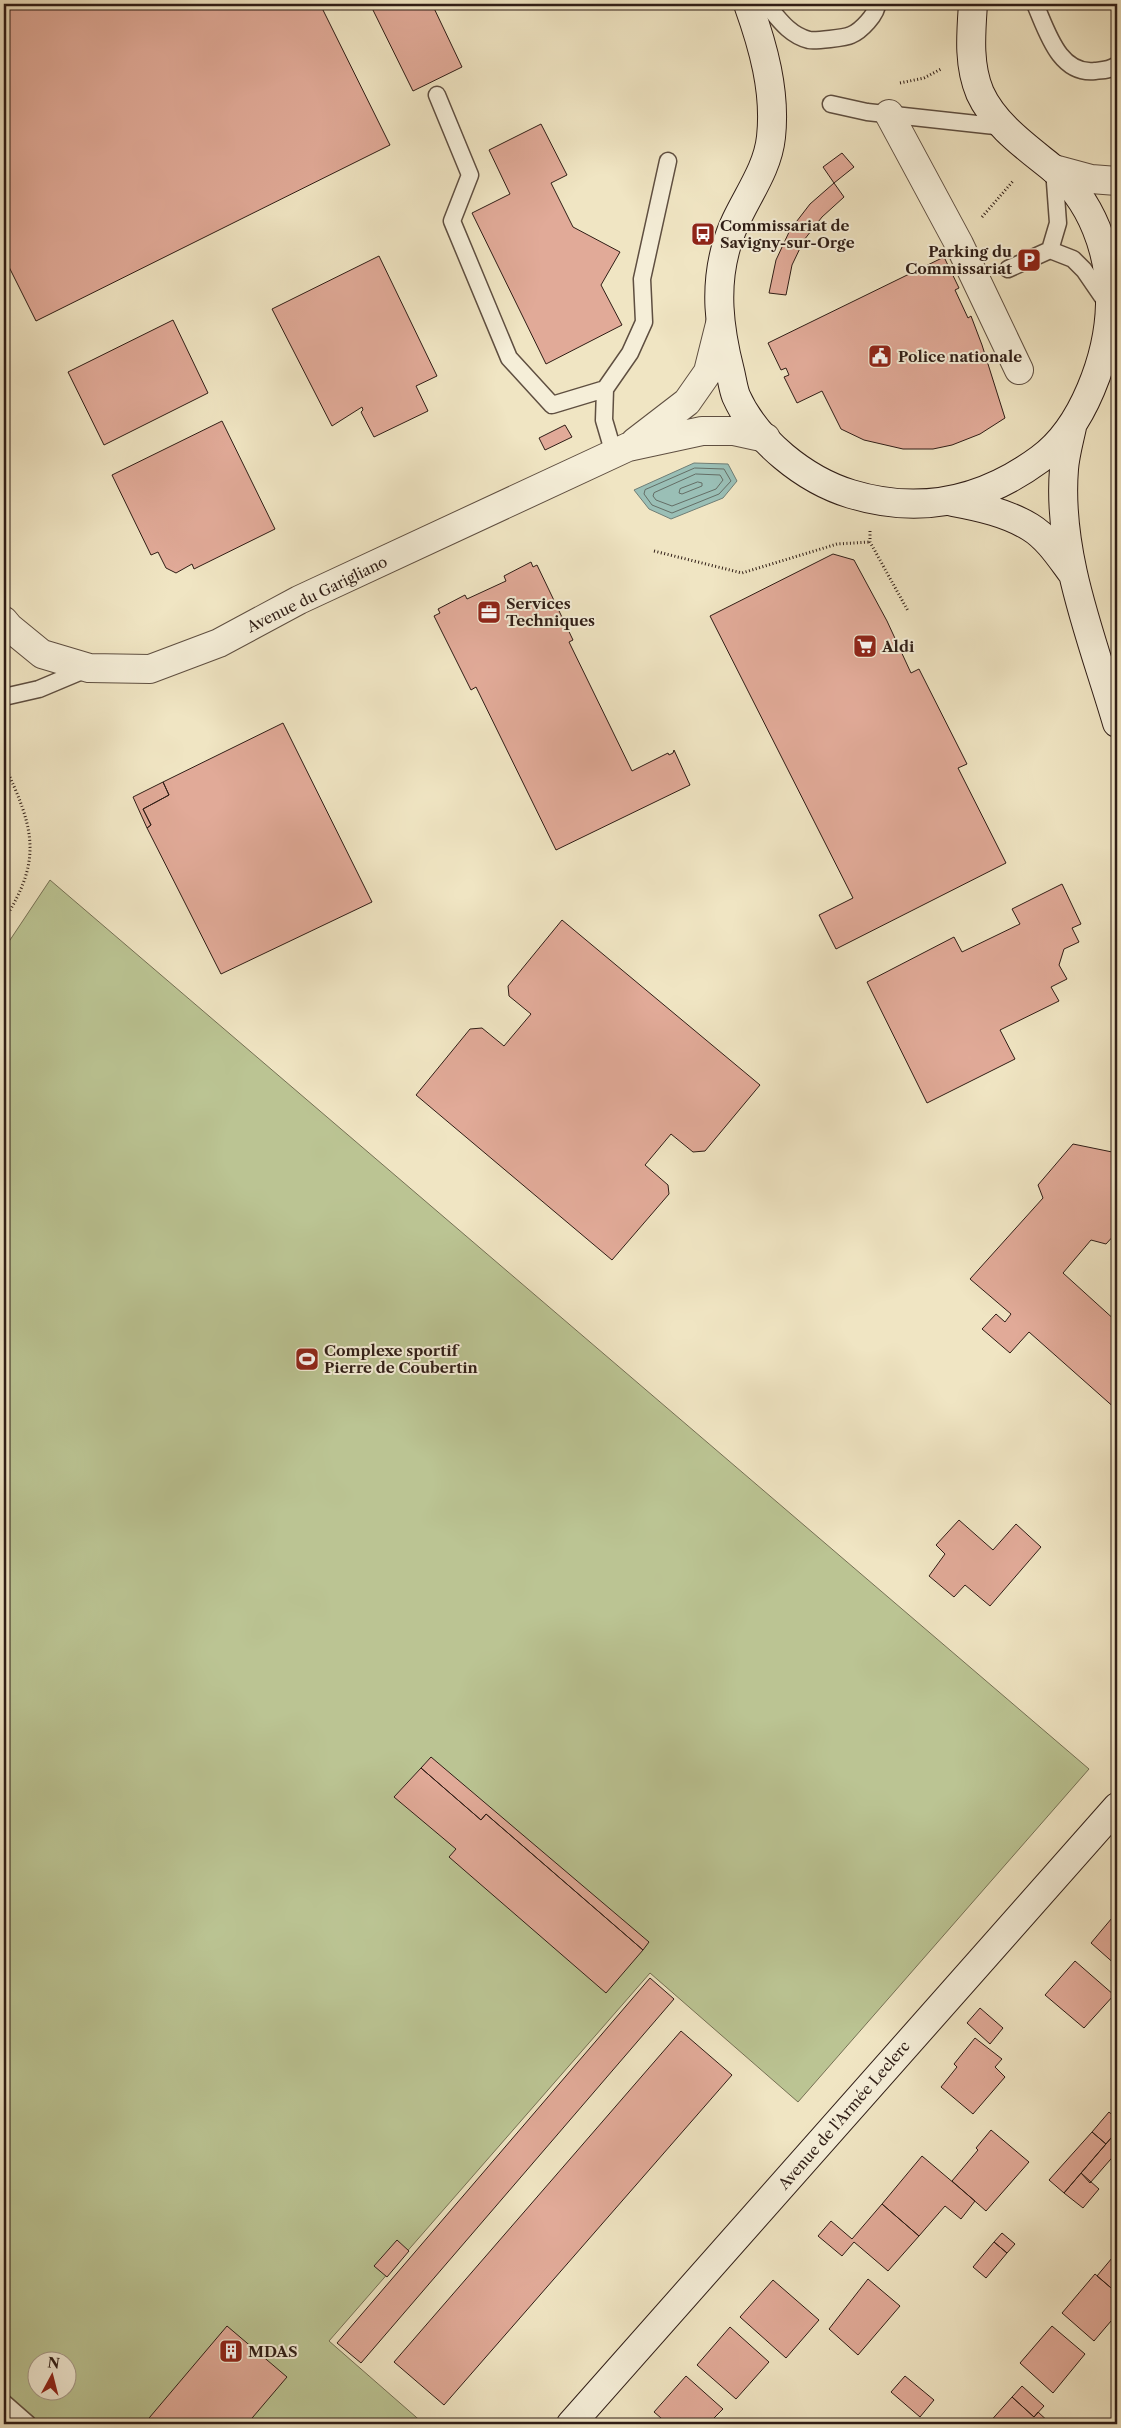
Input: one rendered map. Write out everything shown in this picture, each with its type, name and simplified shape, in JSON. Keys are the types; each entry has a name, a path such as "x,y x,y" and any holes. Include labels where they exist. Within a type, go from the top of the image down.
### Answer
{"street":[{"path":"748,4 765,62 772,104 771,139 760,173 727,241 719,278 720,324 736,396 766,438 799,469 835,489 873,500 895,503 952,502 991,510 1031,527 1050,544 1073,573"},
{"path":"972,4 972,68 981,95 1004,127 1045,162 1076,193 1092,216 1104,250 1113,268 1105,344 1092,385 1072,427 1064,468 1063,510 1073,573 1117,723"},
{"path":"888,114 959,244 1019,370"},
{"path":"1045,162 1091,179 1117,182"},
{"name":"Avenue du Garigliano","path":"4,621 42,654 89,668 150,669 219,643 299,600 621,450 687,402 708,372 720,324"},
{"path":"952,502 1019,474 1046,455 1072,427"},
{"name":"Avenue du Garigliano","path":"621,450 702,431 734,432 766,438"},
{"name":"Avenue de l'Armée Leclerc","path":"571,2424 1117,1806"}],"lane":[{"path":"766,4 787,30 810,40 852,35 867,22 877,9 878,4"},
{"path":"1035,4 1049,37 1063,60 1085,72 1110,70 1117,65"},
{"path":"438,95 470,175 452,221 509,358 552,405 605,389"},
{"path":"831,104 888,114 1004,127"},
{"path":"621,450 604,420 605,389 630,353 644,322 642,280 668,161"},
{"path":"1045,162 1058,223 1050,250"},
{"path":"1008,269 1050,250 1073,259 1084,270 1110,308"},
{"path":"4,697 39,689 89,668"},
{"path":"4,2403 28,2424"}],"path":[{"path":"897,83 924,78 941,69 941,59"},
{"path":"959,244 1045,162"},
{"path":"654,551 742,573 837,544 870,542 908,611"},
{"path":"4,764 24,806 31,848 31,860 26,876 4,920"}],"green space":[{"name":"Complexe sportif Pierre de Coubertin","path":"50,880 1089,1769 798,2102 650,1973 329,2341 424,2424 4,2424 4,949"}],"water":[{"path":"694,463 728,464 737,481 723,498 671,519 649,509 634,490"}],"building":[{"path":"4,4 320,4 390,145 36,321 4,257"},
{"path":"370,4 432,4 462,67 413,91"},
{"path":"541,124 567,175 551,183 573,227 620,252 601,285 622,325 546,364 472,213 510,194 489,150"},
{"path":"842,153 854,167 834,183 823,167"},
{"path":"834,183 844,197 822,217 804,240 792,265 786,295 769,293 776,260 790,230 810,204"},
{"path":"379,256 437,376 416,386 428,411 374,437 361,412 363,410 362,407 332,426 272,309"},
{"name":"Police nationale","path":"944,257 959,288 955,290 968,318 971,316 982,345 1005,418 980,434 952,445 933,449 903,449 864,440 841,429 822,391 797,403 784,377 789,375 786,368 781,370 768,343"},
{"path":"173,320 208,393 104,445 68,372"},
{"path":"222,421 275,529 194,569 192,564 176,573 166,568 158,552 151,555 112,475"},
{"path":"565,425 572,437 545,450 539,438"},
{"path":"833,554 854,560 887,621 911,673 919,669 967,764 958,768 1006,863 836,949 819,915 853,898 710,616"},
{"path":"531,562 533,567 537,565 573,640 569,642 632,771 668,753 669,755 673,753 674,750 690,785 556,850 476,687 471,690 434,616 440,613 438,609 465,595 467,599 506,581 504,576"},
{"path":"283,723 372,902 221,974 147,828 151,825 143,809 169,795 163,782"},
{"path":"163,782 169,795 143,809 151,825 147,828 133,797"},
{"path":"1062,884 1081,924 1072,928 1079,942 1064,949 1059,965 1067,979 1051,987 1059,1001 1000,1030 1015,1059 927,1103 867,982 954,937 962,952 1020,924 1012,909"},
{"path":"562,920 760,1085 705,1151 693,1152 671,1134 645,1165 668,1185 669,1194 612,1260 416,1095 470,1029 482,1028 504,1046 531,1014 509,996 508,986"},
{"path":"1073,1144 1117,1153 1117,1232 1106,1244 1091,1240 1063,1273 1117,1322 1117,1410 1029,1332 1010,1353 982,1329 996,1314 1005,1322 1011,1314 970,1279 1043,1198 1038,1185"},
{"path":"959,1520 993,1550 1016,1524 1041,1547 990,1606 965,1585 954,1597 929,1576 945,1554 936,1545"},
{"path":"431,1757 649,1942 643,1950 486,1814 481,1820 421,1768"},
{"path":"421,1768 481,1820 486,1814 643,1950 606,1993 449,1857 456,1849 394,1797"},
{"path":"1117,1912 1117,1966 1091,1943"},
{"path":"1075,1961 1114,1995 1084,2028 1045,1995"},
{"path":"650,1978 674,1999 361,2363 337,2343"},
{"path":"980,2008 1003,2028 990,2044 967,2023"},
{"path":"681,2031 732,2075 444,2405 394,2362"},
{"path":"975,2038 1002,2059 995,2067 1005,2077 973,2114 941,2087 957,2067 954,2064"},
{"path":"1109,2112 1117,2119 1117,2131 1106,2144 1092,2132"},
{"path":"991,2130 1029,2162 986,2211 952,2181 978,2150 976,2148"},
{"path":"1117,2131 1117,2152 1090,2183 1081,2173"},
{"path":"1092,2132 1106,2144 1064,2193 1049,2180"},
{"path":"922,2156 975,2201 961,2219 945,2206 919,2236 882,2204"},
{"path":"1081,2173 1099,2189 1083,2208 1064,2193"},
{"path":"882,2204 919,2236 888,2271 854,2242 842,2256 818,2236 831,2221 852,2239"},
{"path":"1002,2233 1015,2244 1007,2253 994,2242"},
{"path":"397,2240 409,2251 387,2277 374,2266"},
{"path":"994,2242 1007,2253 986,2278 973,2267"},
{"path":"1117,2252 1117,2293 1097,2276"},
{"path":"1095,2274 1117,2293 1117,2314 1094,2341 1062,2313"},
{"path":"868,2279 900,2306 858,2355 829,2329"},
{"path":"773,2280 819,2320 786,2358 740,2317"},
{"name":"MDAS","path":"227,2326 287,2377 247,2424 144,2424"},
{"path":"1052,2326 1085,2354 1053,2393 1020,2363"},
{"path":"730,2327 769,2362 736,2399 697,2365"},
{"path":"686,2376 723,2409 710,2422 713,2424 668,2424 654,2412"},
{"path":"905,2376 934,2400 920,2417 891,2392"},
{"path":"1022,2386 1044,2406 1034,2417 1012,2397"},
{"path":"1012,2397 1034,2417 1038,2412 1051,2424 988,2424"}],"place":[{"name":"Commissariat de Savigny-sur-Orge","path":"703,234"},
{"name":"Parking du Commissariat","path":"1029,260"},
{"name":"Police nationale","path":"880,356"},
{"name":"Services Techniques","path":"489,612"},
{"name":"Aldi","path":"865,646"},
{"name":"Complexe sportif Pierre de Coubertin","path":"307,1359"},
{"name":"MDAS","path":"231,2351"}]}
